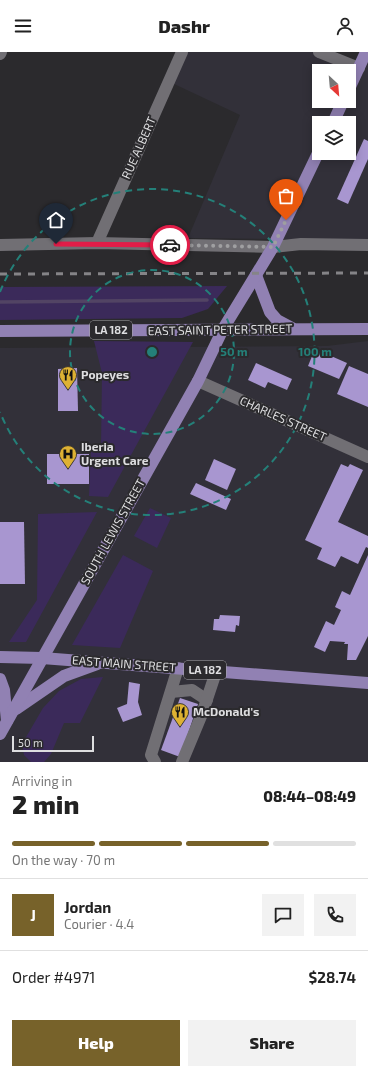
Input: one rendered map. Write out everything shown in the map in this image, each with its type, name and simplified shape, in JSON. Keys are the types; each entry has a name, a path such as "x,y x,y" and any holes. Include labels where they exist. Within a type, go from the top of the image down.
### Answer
{"main road":[{"path":"356,74 366,52"},
{"name":"SOUTH LEWIS STREET","path":"0,734 198,381 223,329 273,247 315,160"},
{"path":"256,275 270,312 276,320 293,329"},
{"name":"EAST SAINT PETER STREET","path":"0,330 368,329"},
{"name":"EAST MAIN STREET","path":"0,657 102,662 368,683"},
{"path":"0,678 10,716 64,676 102,662"}],"street":[{"name":"RUE ALBERT","path":"97,244 182,52"},
{"path":"319,52 359,68"},
{"path":"0,245 97,244 273,247 301,244 368,245"},
{"name":"CHARLES STREET","path":"198,381 368,457"},
{"path":"155,762 151,755 178,668"},
{"path":"182,762 207,700 216,672"},
{"path":"171,692 192,690 207,700"}],"shaded area":[{"path":"185,52 323,52 350,64 312,64 312,108 356,108 356,67 359,68 368,52 368,240 188,238 240,115 172,83"},
{"path":"227,286 208,309 182,318 0,320 0,287"},
{"path":"94,341 193,342 108,497 89,496 91,448 101,447 102,373"},
{"path":"368,341 368,762 0,762 0,348 327,346"},
{"path":"150,508 171,518 157,548 134,536"},
{"path":"97,512 26,642 9,642 37,600 38,514"},
{"path":"123,555 153,571 120,648 72,645"},
{"path":"103,677 80,723 64,723 51,754 44,762 31,762 24,755 22,744 43,708 59,691 81,679"}],"building":[{"path":"364,139 368,141 368,159 348,204 337,199 355,160 356,160"},
{"path":"315,349 347,363 339,379 308,366"},
{"path":"256,363 292,379 287,390 268,382 265,388 248,380"},
{"path":"349,366 368,374 368,407 337,394"},
{"name":"Popeyes","path":"77,368 78,411 58,411 58,369"},
{"name":"Iberia Urgent Care","path":"47,454 89,454 89,484 47,484"},
{"path":"214,459 236,469 227,490 205,480"},
{"path":"341,464 348,467 350,464 363,470 338,522 368,536 368,548 366,547 358,564 341,556 335,567 317,559 322,548 305,540"},
{"path":"196,483 231,499 226,510 190,494"},
{"path":"0,522 24,522 25,584 0,584"},
{"path":"368,555 368,636 356,660 347,660 348,644 344,644 345,642 330,641 325,652 314,647 326,621 334,625 341,610 335,607 342,591 350,595"},
{"path":"220,615 240,616 239,626 236,625 235,632 213,630 214,619 219,619"},
{"path":"129,682 140,684 138,702 142,715 123,722 117,708 127,704"},
{"name":"McDonald's","path":"180,698 198,704 180,757 161,750"}],"waterway":[{"path":"0,302 207,300"}],"railway":[{"path":"0,274 368,273"}],"way so far":[{"path":"170,245 262,245 273,247 286,220"}],"place":[{"name":"Popeyes","path":"68,390"},
{"name":"Iberia Urgent Care","path":"68,469"},
{"name":"McDonald's","path":"180,727"}],"route":[{"path":"56,244 170,245"}]}
